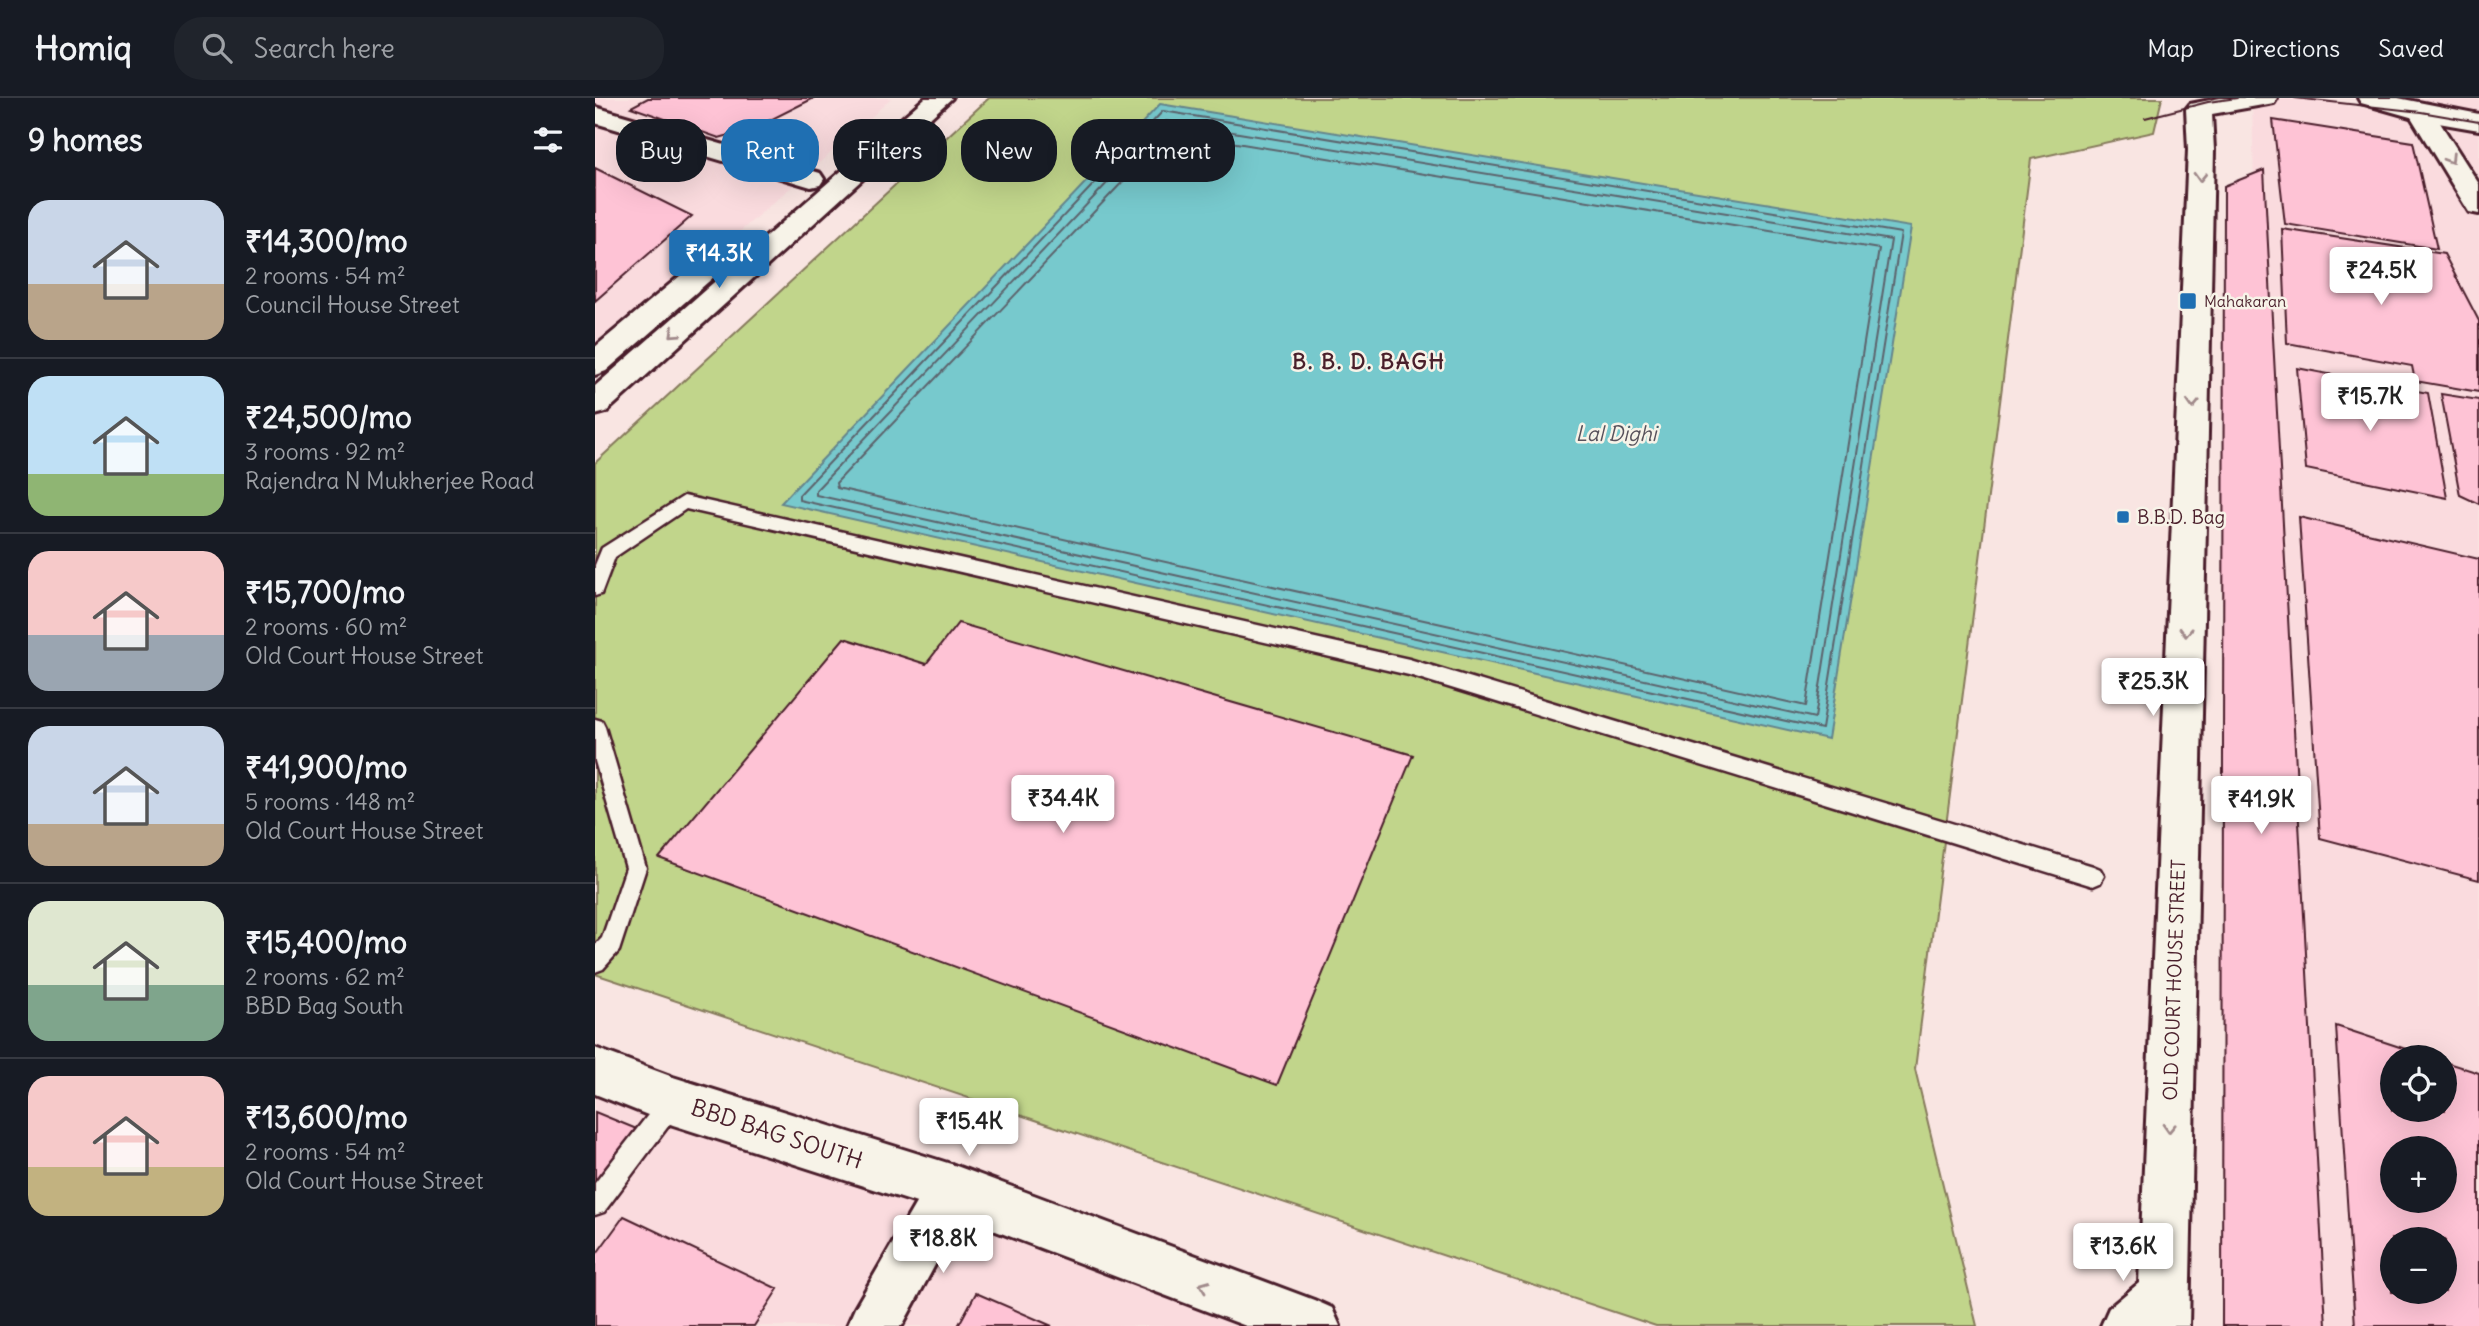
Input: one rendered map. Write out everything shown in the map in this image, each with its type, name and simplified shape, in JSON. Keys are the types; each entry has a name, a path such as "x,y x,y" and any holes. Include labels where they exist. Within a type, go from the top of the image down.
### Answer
{"main road":[{"path":"595,404 907,98"},
{"path":"595,365 822,183 940,98"},
{"path":"2190,103 2265,98"},
{"path":"2370,98 2421,112 2479,122"},
{"name":"OLD COURT HOUSE STREET","path":"2151,1316 2201,150 2190,103"},
{"path":"2421,112 2479,206"},
{"path":"595,115 822,183"},
{"name":"BBD BAG SOUTH","path":"595,1071 673,1101 951,1189 1263,1318 1314,1326"},
{"path":"873,1326 951,1189"}],"lane":[{"path":"595,589 608,553 684,502 1409,667 2093,876"},
{"path":"595,727 636,868 611,944 595,961"},
{"path":"595,1203 673,1101"}],"shaded area":[{"path":"595,98 891,98 869,119 833,119 833,151 819,163 819,119 721,119 721,182 797,182 595,357"},
{"path":"2252,98 2305,98 2479,128 2479,1326 2279,1326"},
{"path":"2378,98 2479,98 2479,115"},
{"path":"595,1088 1292,1326 595,1326"}],"green space":[{"path":"989,98 2162,98 2154,132 2031,159 1915,1069 1977,1326 1656,1326 595,974 595,463 898,182 947,182 947,137 961,124 961,182 1057,182 1057,119 966,119"}],"water":[{"name":"Lal Dighi","path":"1160,104 1911,227 1828,739 781,503 1086,182 1235,182 1235,119 1146,119"}],"building":[{"path":"648,98 814,98 772,119 721,119 719,138 707,134 707,119 665,119 631,107"},
{"path":"2273,120 2413,142 2437,249 2285,224"},
{"path":"595,168 616,178 616,182 623,182 692,216 595,301"},
{"name":"Mahakaran","path":"2264,170 2326,1326 2222,1326 2224,186"},
{"path":"2282,229 2444,254 2479,321 2479,392 2415,381 2412,366 2287,343"},
{"path":"2297,368 2428,393 2447,498 2306,469"},
{"path":"2441,394 2479,400 2479,504 2460,495"},
{"path":"2299,517 2479,559 2479,880 2320,838"},
{"path":"958,623 1413,755 1277,1085 659,858 844,638 926,664"},
{"path":"2336,1026 2394,1045 2380,1045 2380,1122 2457,1122 2457,1066 2479,1073 2479,1326 2355,1326"},
{"path":"595,1112 639,1130 595,1191"},
{"path":"624,1216 778,1289 754,1326 595,1326 595,1256"},
{"path":"976,1293 1052,1326 958,1326"}],"tram line":[{"path":"2145,118 2208,102 2237,98"},
{"path":"2295,98 2421,112 2479,122"}],"place":[{"name":"Mahakaran","path":"2188,301"},
{"name":"B.B.D. Bag","path":"2123,517"}],"district":[{"name":"B. B. D. BAGH","path":"1369,362"}]}
